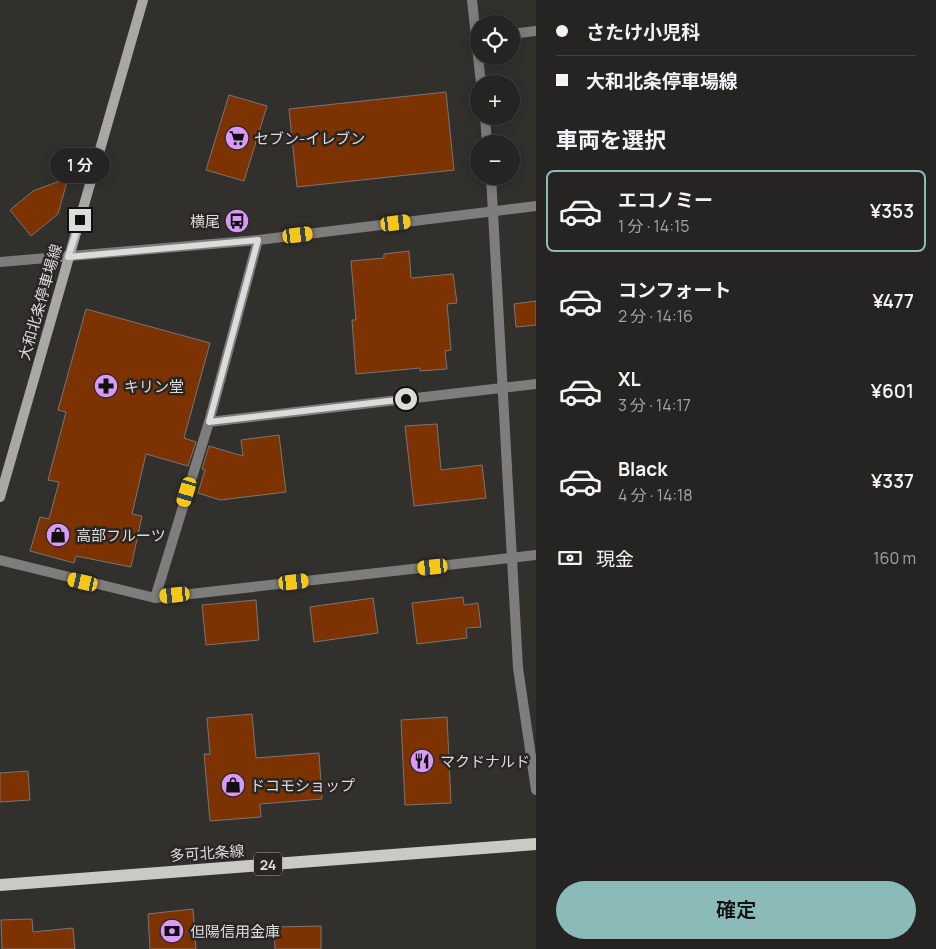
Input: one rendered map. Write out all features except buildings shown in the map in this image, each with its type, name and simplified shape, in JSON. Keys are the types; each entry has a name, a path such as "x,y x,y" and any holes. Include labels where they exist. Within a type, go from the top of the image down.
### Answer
{"main road":[{"name":"大和北条停車場線","path":"0,497 143,0"},
{"name":"多可北条線","path":"0,885 536,844"}],"street":[{"path":"472,0 474,15"},
{"path":"520,33 536,30"},
{"path":"492,185 518,668 536,790"},
{"path":"0,262 258,240 536,206"},
{"path":"156,598 209,422 258,240"},
{"path":"209,422 536,384"},
{"path":"0,560 156,598 536,555"}],"place":[{"name":"セブン-イレブン","path":"237,138"},
{"name":"横尾","path":"237,221"},
{"name":"キリン堂","path":"106,386"},
{"name":"高部フルーツ","path":"58,535"},
{"name":"マクドナルド","path":"422,761"},
{"name":"ドコモショップ","path":"233,785"},
{"name":"但陽信用金庫","path":"172,931"}],"route":[{"path":"80,220 68,257 258,240 209,422 406,399"}]}
